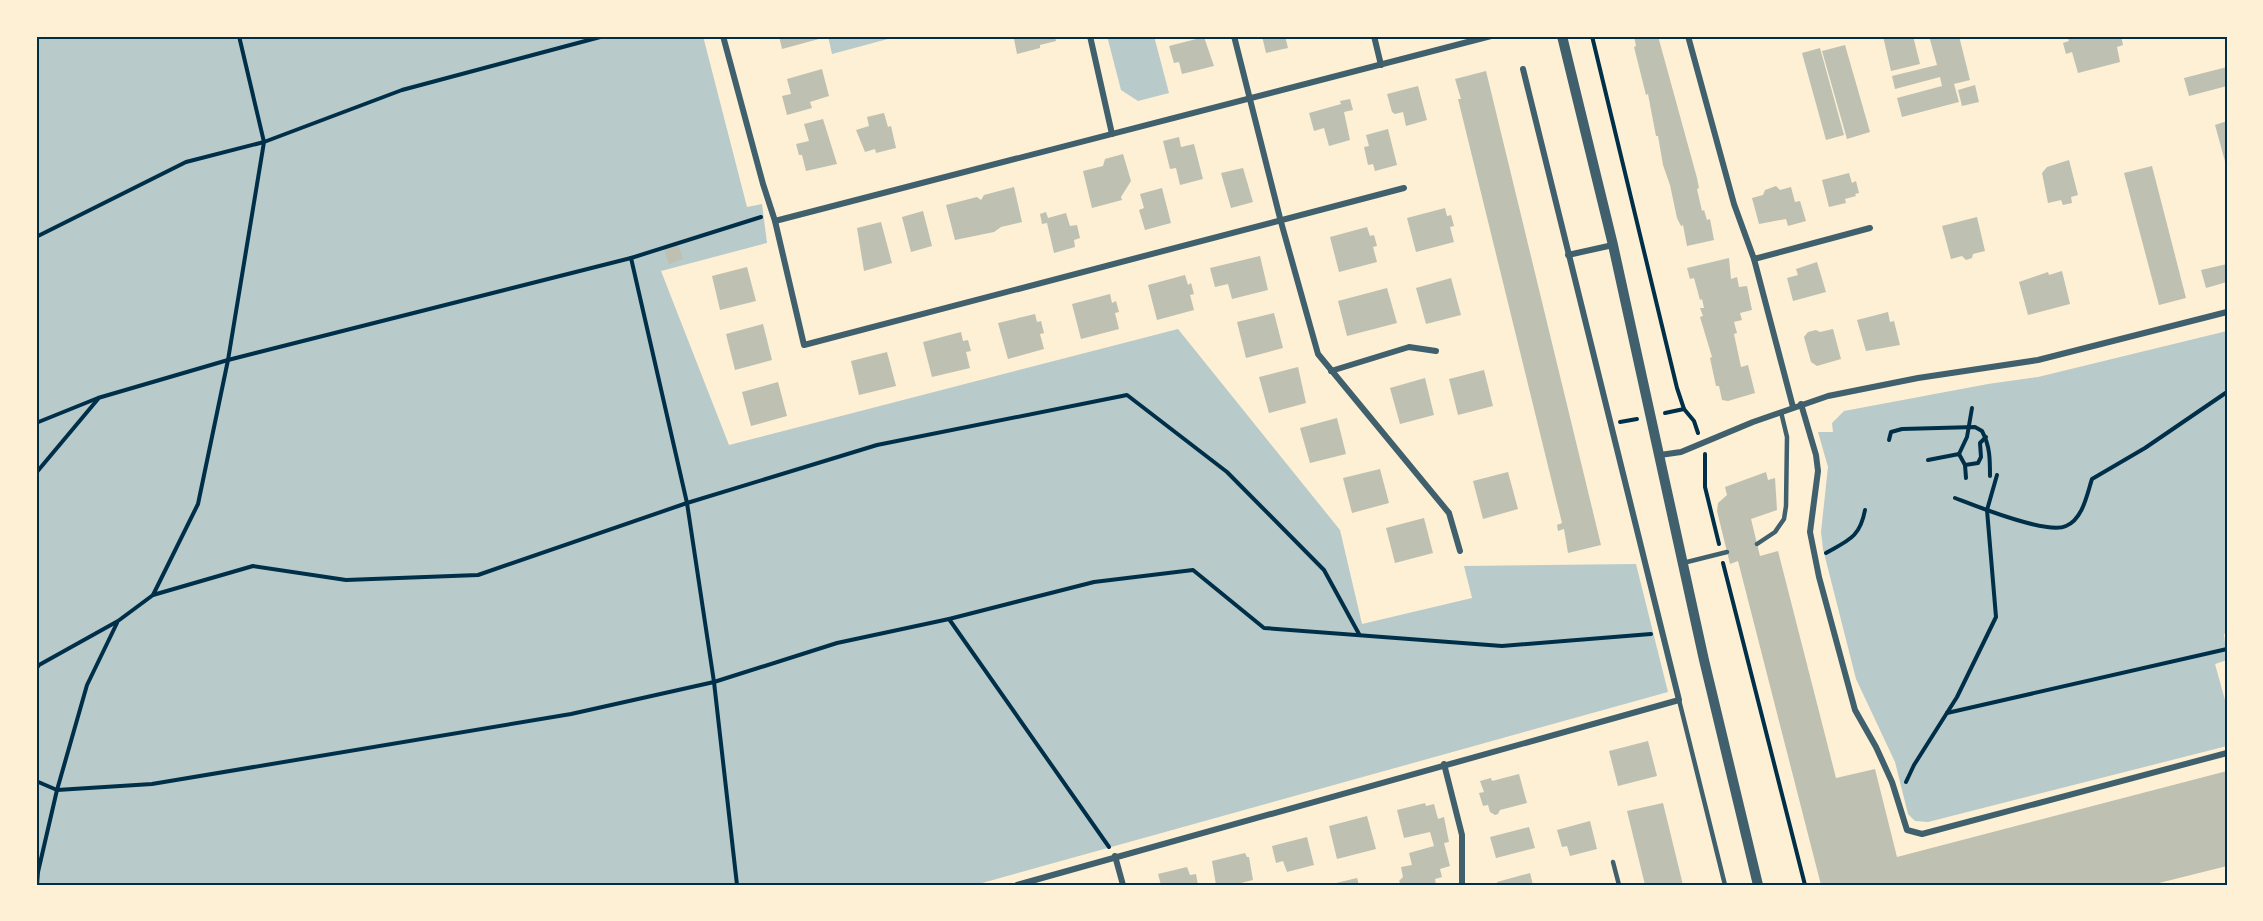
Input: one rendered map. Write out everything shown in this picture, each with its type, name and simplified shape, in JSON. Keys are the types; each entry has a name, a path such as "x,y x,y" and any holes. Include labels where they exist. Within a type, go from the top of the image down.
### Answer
{"street":[{"path":"723,36 773,213 804,345 1404,188"},
{"path":"1090,36 1112,134"},
{"path":"1234,36 1315,347 1331,370 1449,513 1460,552"},
{"path":"1374,36 1381,65"},
{"path":"775,221 1491,36"},
{"path":"1562,36 1613,245 1704,660 1758,885"},
{"path":"1688,36 1734,204 1754,259 1793,407"},
{"path":"1017,885 1679,700 1523,69"},
{"path":"1754,259 1870,228"},
{"path":"1569,255 1613,245"},
{"path":"1660,455 1681,452 1793,407 1828,396 1918,378 2038,360 2227,312"},
{"path":"1331,370 1409,347 1436,351"},
{"path":"1801,404 1816,455 1818,471 1810,532 1815,560 1855,710 1892,782 1907,830 1922,834 2227,753"},
{"path":"1444,764 1462,836 1462,885"},
{"path":"1115,856 1123,885"}],"lane":[{"path":"1758,544 1775,532 1784,519 1787,437 1781,412"},
{"path":"1683,563 1727,552"},
{"path":"1679,700 1725,885"},
{"path":"1613,862 1619,885"}],"path":[{"path":"153,594 198,504 228,360 264,142 238,36"},
{"path":"36,237 186,162 264,142 402,90 604,36"},
{"path":"36,423 98,398 228,360 632,258 773,213"},
{"path":"632,258 687,503 714,682 737,885"},
{"path":"1955,498 2046,528 2066,526 2080,513 2092,479 2145,448 2227,392"},
{"path":"36,669 39,665 118,621 153,594 253,566 346,580 478,575 687,503 877,445 1127,394 1227,472 1324,570 1359,635"},
{"path":"36,473 98,398"},
{"path":"1959,454 1967,437 1972,408"},
{"path":"1889,440 1891,432 1902,429 1975,427 1982,430 1986,437 1990,451 1990,476"},
{"path":"1965,465 1978,463 1981,457 1980,442 1986,437"},
{"path":"1928,460 1959,454"},
{"path":"1959,454 1965,465 1966,477"},
{"path":"1897,802 1914,765 1947,713 1996,617 1987,510 1997,475"},
{"path":"1815,560 1849,540 1862,528 1865,510"},
{"path":"36,781 57,790 152,784 571,714 714,682 837,643 950,619 1094,582 1193,570 1264,628 1503,646 1662,633"},
{"path":"950,619 1115,856"},
{"path":"37,885 57,790 87,685 118,621"},
{"path":"1947,713 2227,649"}],"shaded area":[{"path":"36,36 703,36 747,207 762,204 767,243 661,271 729,445 1178,329 1340,530 1362,624 1472,598 1464,566 1636,564 1668,692 975,885 36,885"},
{"path":"828,36 899,36 832,54"},
{"path":"1107,36 1154,36 1169,93 1138,101 1121,90"},
{"path":"2227,331 2227,634 2224,634 2227,660 2215,664 2227,707 2227,746 1928,822 1915,821 1908,814 1895,762 1856,679 1823,549 1821,532 1828,467 1818,432 1833,432 1832,423 1844,411 2038,377"}],"building":[{"path":"779,36 818,36 819,39 782,49"},
{"path":"1017,36 1055,36 1056,41 1017,54 1014,39 1018,38"},
{"path":"1262,36 1285,36 1288,48 1266,53"},
{"path":"1634,36 1658,36 1697,178 1702,211 1704,210 1707,220 1710,219 1714,240 1687,246 1683,225 1681,226 1677,218 1663,165 1648,94 1646,95 1634,47 1636,46"},
{"path":"1883,36 1913,36 1920,64 1891,71"},
{"path":"1929,36 1959,36 1970,80 1954,84 1959,102 1902,117 1897,98 1942,86 1940,77 1895,89 1892,76 1937,65"},
{"path":"2067,36 2121,36 2123,45 2117,47 2120,62 2078,73 2072,52 2066,54 2063,43 2069,41"},
{"path":"1204,37 1214,66 1182,74 1179,62 1174,63 1169,46"},
{"path":"1845,45 1870,132 1847,139 1822,51"},
{"path":"1820,48 1844,135 1826,140 1802,53"},
{"path":"2227,67 2227,86 2189,96 2184,78"},
{"path":"822,69 829,96 810,102 812,108 787,115 782,96 791,94 787,79"},
{"path":"1486,71 1601,545 1568,553 1564,529 1558,531 1557,525 1562,523 1458,99 1461,99 1455,79"},
{"path":"1975,85 1979,102 1962,106 1958,90"},
{"path":"1418,86 1427,120 1406,126 1403,112 1395,114 1392,112 1387,94"},
{"path":"1350,99 1353,110 1344,112 1350,140 1329,146 1324,128 1314,131 1309,113 1341,104 1340,101"},
{"path":"884,113 888,127 891,126 896,148 876,153 875,149 865,152 856,130 869,126 867,117"},
{"path":"823,119 837,164 806,171 802,155 799,155 796,144 809,141 804,124"},
{"path":"2227,121 2227,164 2226,165 2215,125"},
{"path":"1388,129 1397,165 1375,171 1373,164 1368,165 1364,147 1369,146 1366,135"},
{"path":"1179,137 1181,147 1194,144 1203,179 1180,185 1176,168 1170,169 1163,141"},
{"path":"1123,154 1131,181 1121,197 1122,200 1092,208 1083,171 1103,166 1105,159"},
{"path":"2069,160 2078,195 2071,197 2072,203 2063,205 2061,200 2048,203 2042,173 2047,167"},
{"path":"2152,166 2186,298 2159,305 2124,173"},
{"path":"1243,168 1253,202 1231,208 1221,173"},
{"path":"1849,173 1852,183 1856,181 1859,193 1845,199 1846,203 1829,207 1822,180"},
{"path":"1776,186 1780,190 1791,187 1795,202 1800,201 1806,221 1788,226 1786,219 1759,224 1752,198 1763,195 1765,190"},
{"path":"1014,187 1022,222 1001,227 994,232 955,240 946,205 977,197 981,200 984,195"},
{"path":"1162,188 1171,223 1145,230 1139,210 1144,208 1140,194"},
{"path":"1445,208 1447,216 1451,215 1454,226 1450,227 1454,242 1416,252 1407,218"},
{"path":"923,211 932,246 911,252 902,217"},
{"path":"1046,212 1048,218 1066,213 1070,226 1077,225 1080,238 1074,240 1075,247 1054,253 1047,223 1042,224 1040,214"},
{"path":"1977,217 1985,251 1973,254 1972,258 1966,260 1962,256 1951,259 1942,226"},
{"path":"881,222 892,263 864,271 857,228"},
{"path":"1367,227 1370,236 1374,235 1377,246 1373,247 1377,262 1339,272 1330,237"},
{"path":"678,245 683,259 669,264 664,249"},
{"path":"1260,256 1268,290 1232,299 1228,284 1215,287 1210,268"},
{"path":"1729,258 1731,279 1737,277 1739,287 1747,286 1752,310 1740,313 1742,320 1734,322 1737,333 1734,334 1741,367 1748,365 1755,393 1728,401 1722,400 1719,386 1716,386 1710,358 1712,357 1700,317 1703,316 1700,308 1704,308 1702,299 1700,300 1694,278 1690,279 1687,268"},
{"path":"1817,262 1826,292 1793,301 1787,278 1798,275 1796,269"},
{"path":"2227,264 2227,282 2206,288 2201,270"},
{"path":"747,267 756,301 720,310 712,276"},
{"path":"2062,271 2070,304 2028,315 2019,282 2048,272 2049,275"},
{"path":"1185,275 1188,285 1191,283 1194,294 1190,295 1194,310 1157,320 1148,285"},
{"path":"1451,278 1461,315 1426,324 1416,288"},
{"path":"1387,288 1397,323 1347,336 1338,301"},
{"path":"1110,294 1112,303 1116,301 1119,312 1115,313 1119,329 1081,339 1072,304"},
{"path":"1888,312 1890,322 1894,321 1900,345 1866,351 1857,320"},
{"path":"1274,313 1283,348 1246,358 1237,322"},
{"path":"1035,314 1037,322 1041,321 1044,333 1040,334 1044,349 1008,359 998,323"},
{"path":"763,324 772,360 735,370 726,334"},
{"path":"1833,329 1841,359 1817,366 1811,362 1804,337 1808,332"},
{"path":"961,332 963,341 968,340 971,351 966,352 970,368 932,377 923,342"},
{"path":"887,352 896,386 859,395 851,361"},
{"path":"1298,367 1306,403 1269,413 1259,377"},
{"path":"1484,370 1493,406 1458,415 1449,379"},
{"path":"1425,378 1434,415 1400,424 1390,388"},
{"path":"778,382 787,416 751,426 742,392"},
{"path":"1337,418 1346,454 1310,463 1300,428"},
{"path":"1380,469 1389,503 1352,513 1343,478"},
{"path":"1508,472 1518,509 1483,519 1473,481"},
{"path":"1766,472 1768,480 1775,478 1777,510 1751,519 1760,556 1778,551 1836,778 1875,769 1897,857 2227,771 2227,866 2151,885 1821,885 1738,561 1730,564 1717,511 1718,503 1727,495 1725,487"},
{"path":"1424,518 1433,553 1395,563 1386,528"},
{"path":"1648,741 1657,776 1618,786 1609,751"},
{"path":"1519,774 1527,803 1500,810 1495,815 1490,812 1488,805 1483,806 1479,793 1484,792 1480,781 1491,778 1492,781"},
{"path":"1425,803 1426,806 1434,804 1438,819 1444,817 1449,842 1444,843 1450,866 1440,869 1442,877 1435,879 1436,885 1401,885 1399,881 1403,877 1401,867 1412,865 1409,853 1434,846 1430,832 1404,838 1397,810"},
{"path":"1663,803 1683,885 1645,885 1627,811"},
{"path":"1367,816 1376,849 1337,859 1329,826"},
{"path":"1590,821 1597,849 1570,856 1567,846 1562,847 1557,830"},
{"path":"1529,827 1535,848 1496,858 1490,837"},
{"path":"1307,837 1314,865 1287,872 1283,861 1276,863 1272,846"},
{"path":"1245,853 1249,857 1253,880 1233,885 1216,885 1212,861"},
{"path":"1187,867 1190,875 1196,874 1198,885 1161,885 1158,874"},
{"path":"1530,873 1533,885 1498,885 1497,882"},
{"path":"1357,878 1359,885 1332,885 1332,884"}]}
